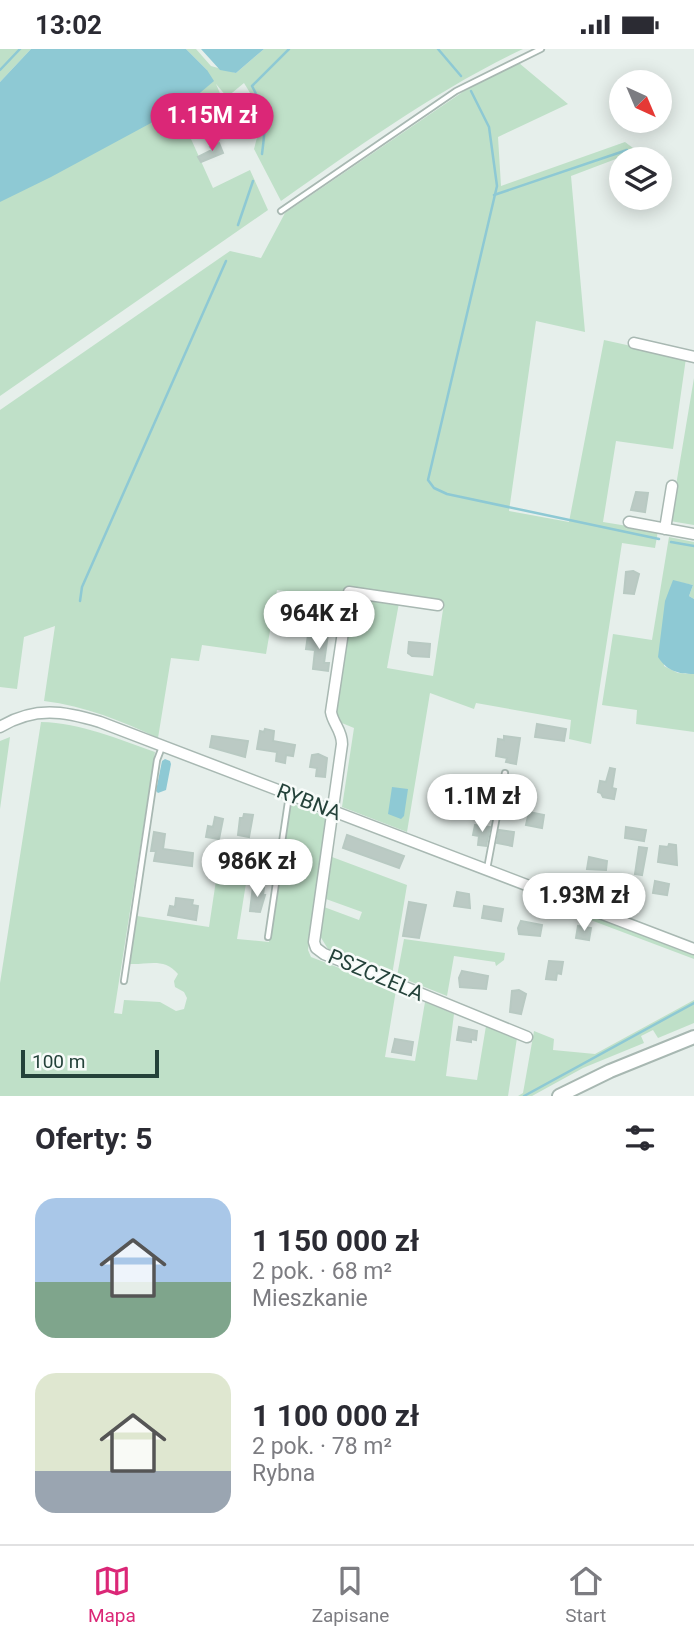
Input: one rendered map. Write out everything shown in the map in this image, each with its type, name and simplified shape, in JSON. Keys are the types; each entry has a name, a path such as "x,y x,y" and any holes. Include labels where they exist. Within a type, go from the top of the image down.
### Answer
{"street":[{"path":"634,343 694,358"},
{"path":"664,529 672,486"},
{"path":"629,522 694,534"},
{"path":"333,811 342,744 340,729 331,712 349,592 438,605"},
{"name":"RYBNA","path":"0,727 44,711 70,713 694,949"},
{"name":"PSZCZELA","path":"333,811 313,935 316,948 527,1037"},
{"path":"559,1096 601,1074 694,1037"}],"lane":[{"path":"281,211 456,91 541,49"},
{"path":"124,981 157,760 162,746"},
{"path":"486,870 505,773"},
{"path":"268,937 289,794"}],"green space":[{"path":"0,49 31,49 0,82"},
{"path":"186,49 196,49 211,66 236,73 264,49 523,49 430,100 281,201 254,149 260,121 250,93 244,83 227,97 216,84 225,105 187,130 213,188 250,170 268,210 0,396 0,199 207,70"},
{"path":"519,63 568,104 498,137 501,186 609,148 609,162 571,176 585,332 536,321 509,511 569,522 604,340 686,358 673,449 616,441 603,522 658,531 655,548 622,543 591,744 569,739 571,720 476,703 474,709 430,693 407,832 342,807 354,728 337,721 335,715 354,602 360,596 399,603 387,668 433,676 444,603 346,586 343,600 277,590 266,654 202,645 199,661 171,658 158,738 103,715 44,701 55,626 24,637 17,689 0,687 0,410 230,251 261,258 285,213 467,89"},
{"path":"625,142 632,147 611,147"},
{"path":"694,378 694,525 670,521"},
{"path":"669,537 694,542 694,599 689,596 693,585 673,581 664,666 678,673 694,674 694,732 636,724 637,710 602,705 613,634 652,640"},
{"path":"41,722 85,729 155,752 114,1013 122,1014 124,1000 160,1002 176,1011 184,1009 187,998 184,992 175,987 174,981 178,974 173,969 155,963 130,964 137,916 209,927 218,867 248,871 237,939 269,942 290,803 328,817 308,950 311,957 396,990 385,1057 415,1061 425,1002 454,1014 446,1076 477,1080 486,1026 517,1038 508,1096 0,1096 0,983"},
{"path":"10,737 0,809 0,741"},
{"path":"332,857 407,885 392,975 328,949 320,936 324,907 359,920 362,912 326,899"},
{"path":"581,912 694,954 694,959 580,916"},
{"path":"404,939 505,953 504,960 496,966 495,962 454,956 447,996 397,976"},
{"path":"694,1000 694,1023 658,1038 653,1030 641,1036 644,1043 583,1068 532,1096 518,1096 523,1093 534,1031 554,1039 553,1050 595,1054"}],"water":[{"path":"31,49 186,49 214,81 188,103 0,202 0,82"},
{"path":"201,49 264,49 236,73 220,70"},
{"path":"673,580 693,585 689,596 694,599 694,674 673,671 658,657 665,601"},
{"path":"165,759 171,764 166,790 158,793 156,791 162,761"},
{"path":"392,787 408,789 404,816 401,819 388,814"}],"building":[{"path":"219,143 223,153 201,162 198,157"},
{"path":"636,492 648,493 645,512 631,510"},
{"path":"626,572 639,574 634,594 624,593"},
{"path":"291,599 301,600 299,615 285,613 287,602 290,603"},
{"path":"318,633 328,634 324,663 329,663 328,671 313,669 315,650 306,649 308,635 317,637"},
{"path":"409,642 430,644 429,657 412,656 408,653"},
{"path":"537,724 566,729 564,741 535,737"},
{"path":"265,729 274,731 273,741 295,745 293,756 286,755 285,763 276,761 277,752 257,749 260,731 264,732"},
{"path":"212,736 248,741 245,757 210,747"},
{"path":"504,736 520,738 516,764 506,762 507,758 496,756 498,739 504,740"},
{"path":"318,754 327,758 325,777 316,776 317,768 310,767 312,755"},
{"path":"610,768 615,769 612,788 616,789 614,799 603,797 598,792 600,781 606,782"},
{"path":"529,812 544,815 542,828 526,825"},
{"path":"244,814 253,815 249,837 238,835 240,818 243,818"},
{"path":"215,817 223,819 219,839 206,837 208,826 213,827"},
{"path":"475,825 490,827 486,846 478,845 479,836 473,835"},
{"path":"626,827 646,830 644,841 625,838"},
{"path":"499,830 514,832 512,846 497,843"},
{"path":"154,832 165,834 163,849 193,853 192,866 154,861 156,851 151,851"},
{"path":"347,835 404,856 399,868 343,848"},
{"path":"669,844 676,845 677,865 658,862 660,846 668,847"},
{"path":"258,845 269,847 267,855 271,855 270,866 255,864"},
{"path":"639,847 647,848 642,875 635,874"},
{"path":"589,857 607,861 606,870 587,869"},
{"path":"655,881 669,884 667,895 653,893"},
{"path":"253,886 264,888 265,895 260,912 250,911"},
{"path":"457,892 469,894 470,908 454,906"},
{"path":"176,898 193,900 192,905 198,906 196,920 168,915 170,906 175,907"},
{"path":"409,902 426,905 419,938 403,936"},
{"path":"484,906 503,909 501,921 482,918"},
{"path":"521,921 542,925 540,936 519,934"},
{"path":"578,926 591,928 589,940 576,938"},
{"path":"549,961 563,962 561,974 557,973 556,980 546,979"},
{"path":"462,971 488,976 486,989 460,987 459,978"},
{"path":"519,990 526,994 521,1014 510,1012 512,991"},
{"path":"459,1027 477,1031 476,1040 457,1040"},
{"path":"395,1039 413,1042 411,1055 392,1052"}],"waterway":[{"path":"0,70 20,49"},
{"path":"262,154 265,119 252,86 289,49"},
{"path":"438,49 461,76"},
{"path":"471,91 489,127 497,186 428,480 434,488 447,494 659,539"},
{"path":"494,195 609,156"},
{"path":"238,225 253,181"},
{"path":"80,601 82,587 226,261"},
{"path":"671,542 694,546"},
{"path":"524,1096 694,1003"}]}
